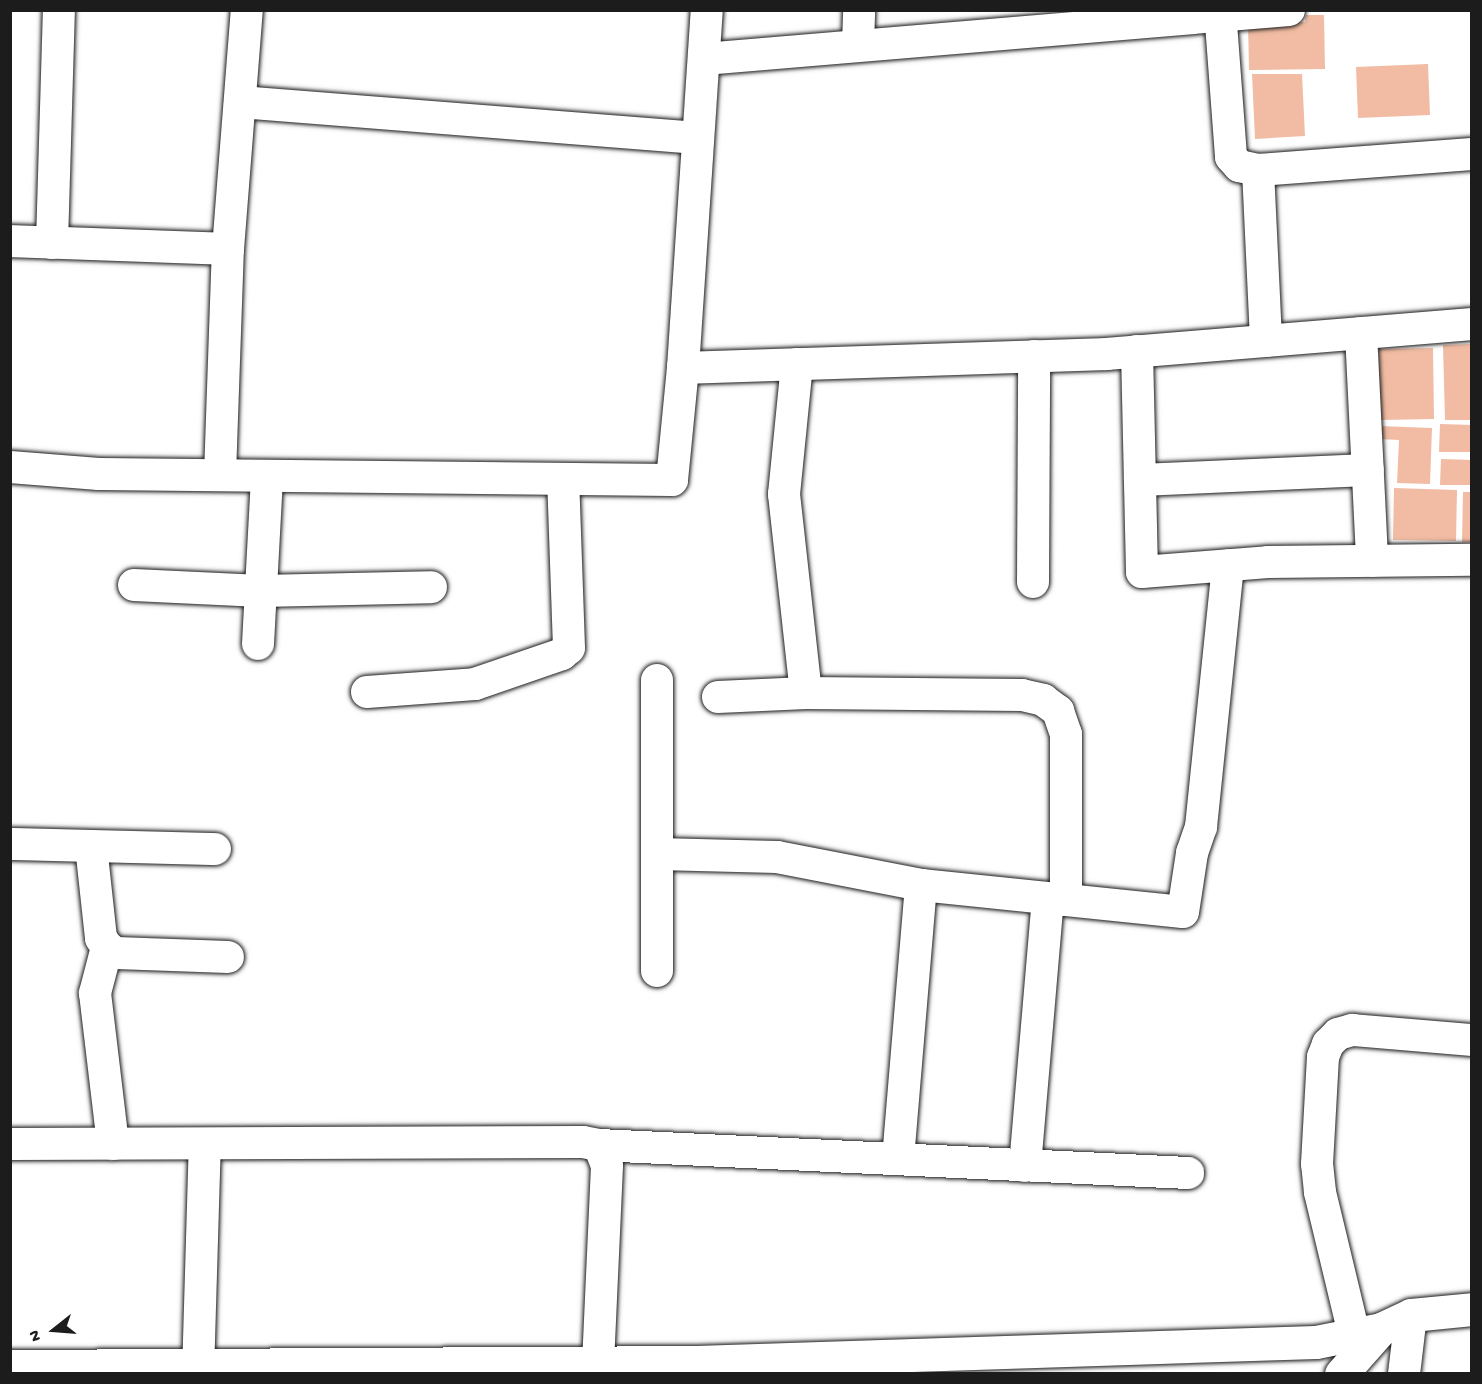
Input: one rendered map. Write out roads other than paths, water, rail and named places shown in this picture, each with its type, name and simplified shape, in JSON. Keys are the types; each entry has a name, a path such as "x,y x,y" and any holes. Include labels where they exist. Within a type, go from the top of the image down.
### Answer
{"street":[{"path":"52,243 59,10"},
{"path":"219,475 228,249 247,10"},
{"path":"10,467 99,474 672,480 707,10"},
{"path":"858,44 859,10"},
{"path":"704,59 858,44 1001,22 1289,10"},
{"path":"1220,13 1231,157 1239,166 1258,170 1472,154"},
{"path":"240,102 698,138"},
{"path":"1258,170 1266,341"},
{"path":"10,241 228,249"},
{"path":"682,368 1137,351 1472,324"},
{"path":"1361,333 1372,561"},
{"path":"1137,351 1142,572 1228,565 1472,560"},
{"path":"1033,582 1034,356"},
{"path":"797,364 784,494 806,693"},
{"path":"1140,480 1368,470"},
{"path":"258,644 267,476"},
{"path":"367,692 475,684 562,654 569,648 563,479"},
{"path":"658,854 777,857 921,885 1183,912 1192,853 1201,827 1228,565"},
{"path":"134,585 261,591 431,587"},
{"path":"657,680 657,971"},
{"path":"718,697 806,693 1022,695 1043,700 1058,711 1066,734 1057,899 1025,1166"},
{"path":"10,844 215,849"},
{"path":"91,846 101,938 107,947 116,953 228,957"},
{"path":"898,1159 921,885"},
{"path":"107,947 95,993 113,1144"},
{"path":"1368,1331 1320,1192 1317,1164 1323,1057 1328,1044 1338,1034 1352,1030 1472,1040"},
{"path":"10,1144 584,1142 599,1145 1188,1173"},
{"path":"198,1369 205,1144"},
{"path":"598,1363 607,1166 599,1145"},
{"path":"10,1366 253,1369 598,1363 1316,1342 1368,1331 1411,1316 1472,1309"},
{"path":"1404,1374 1411,1316"},
{"path":"1341,1374 1368,1331"}]}
